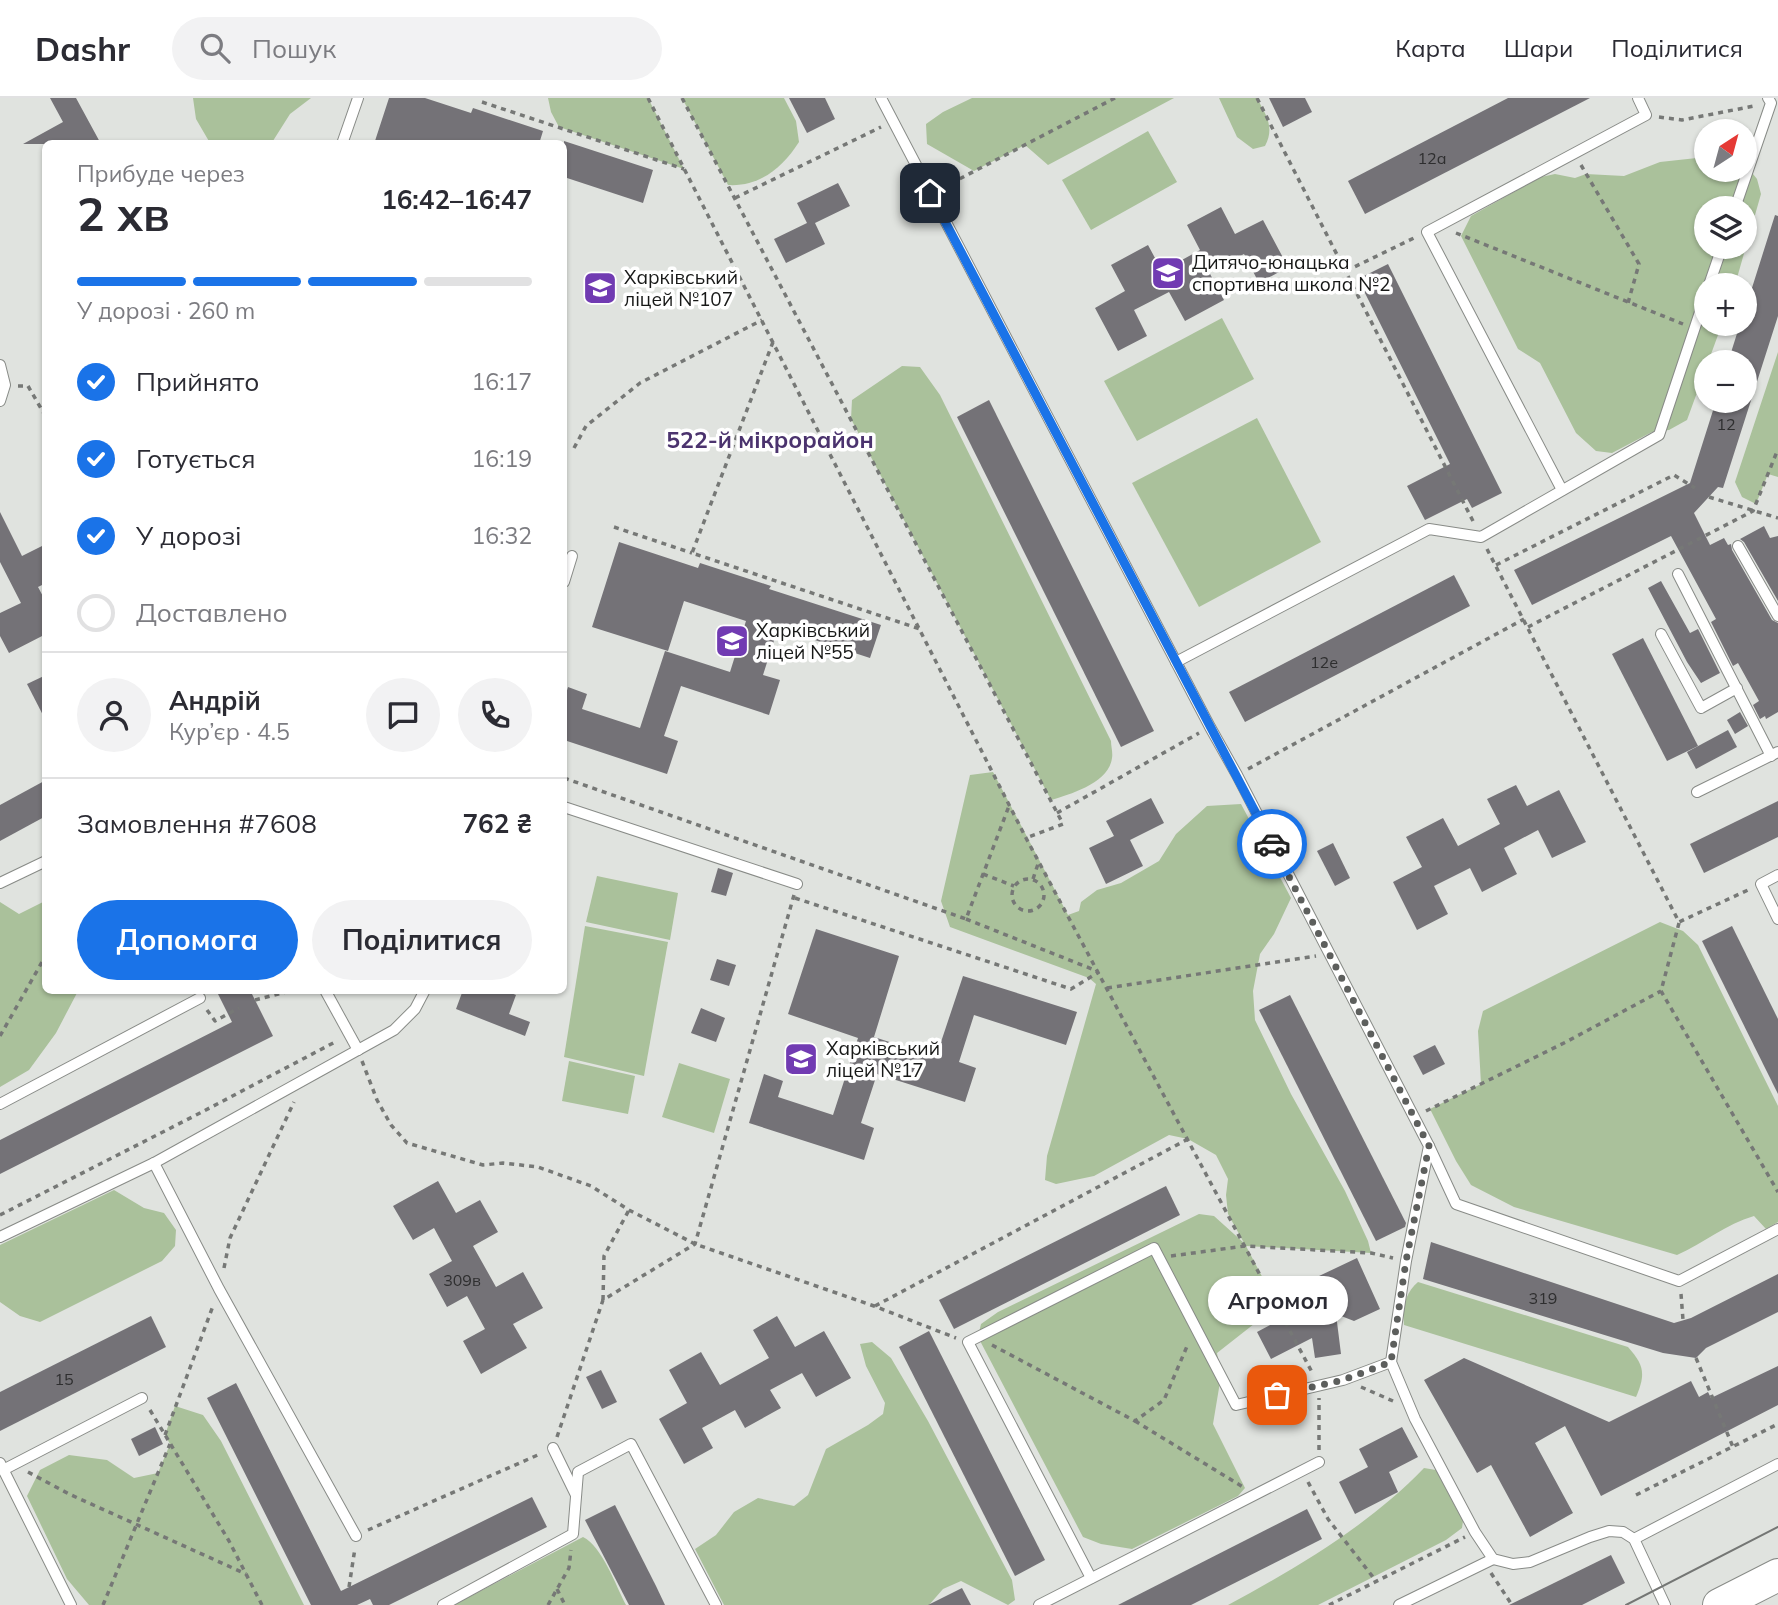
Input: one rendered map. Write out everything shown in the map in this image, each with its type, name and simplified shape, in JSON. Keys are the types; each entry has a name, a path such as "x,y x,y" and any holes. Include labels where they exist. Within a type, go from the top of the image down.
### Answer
{"main road":[{"path":"1719,1605 1778,1575"}],"lane":[{"path":"343,140 358,98"},
{"path":"881,98 1237,775 1429,1146 1456,1204 1679,1282 1778,1229"},
{"path":"1562,490 1427,232 1646,115 1638,98"},
{"path":"1739,196 1770,101"},
{"path":"1176,662 1429,528 1481,537 1659,435 1694,332"},
{"path":"0,365 5,385 0,401"},
{"path":"1738,546 1778,616"},
{"path":"567,572 572,556"},
{"path":"1678,574 1774,754 1697,792"},
{"path":"1661,634 1701,708 1737,688"},
{"path":"567,808 797,884"},
{"path":"0,883 42,862"},
{"path":"1778,875 1761,884 1778,919"},
{"path":"327,994 358,1050"},
{"path":"0,1237 154,1163 394,1030 415,1009 423,994"},
{"path":"0,1104 200,998"},
{"path":"1429,1146 1406,1261 1391,1362 1412,1410 1475,1532 1493,1559"},
{"path":"154,1163 219,1289 356,1536"},
{"path":"1091,1578 968,1342 1154,1248 1236,1405 1343,1380 1391,1362"},
{"path":"71,1605 6,1466 142,1398"},
{"path":"443,1605 573,1534 578,1472 631,1444 716,1605"},
{"path":"553,1448 576,1496"},
{"path":"1039,1605 1319,1462"},
{"path":"1634,1539 1778,1464"},
{"path":"1399,1605 1493,1559 1513,1564 1530,1562 1609,1531 1623,1532 1634,1539 1665,1605"}],"path":[{"path":"648,98 1027,838 1319,1385 1319,1462"},
{"path":"682,98 1063,824 1027,838"},
{"path":"930,193 1115,98"},
{"path":"1646,115 1682,120 1770,101"},
{"path":"482,102 684,169"},
{"path":"735,198 893,121"},
{"path":"1574,153 1639,264 1628,303"},
{"path":"1438,226 1694,329"},
{"path":"1346,271 1427,232"},
{"path":"574,448 586,426 640,383 762,320"},
{"path":"692,553 773,342"},
{"path":"5,385 29,386 42,410"},
{"path":"1528,627 1753,511 1778,449"},
{"path":"1496,565 1674,475 1695,488"},
{"path":"1709,497 1778,518"},
{"path":"614,527 920,629"},
{"path":"1237,775 1524,619"},
{"path":"1057,813 1210,727"},
{"path":"567,779 966,919 1098,972"},
{"path":"966,919 1010,805"},
{"path":"1033,879 1039,861"},
{"path":"983,874 1014,886"},
{"path":"1022,879 1033,879 1041,886 1044,896 1040,905 1031,911 1021,909 1013,902 1014,886 1022,879"},
{"path":"603,1300 695,1244 797,884"},
{"path":"793,898 1071,989 1098,972"},
{"path":"1679,922 1661,991 1778,1192"},
{"path":"1107,988 1329,954"},
{"path":"0,1036 42,962"},
{"path":"1414,1117 1566,1042 1661,991"},
{"path":"254,1000 278,994"},
{"path":"200,998 215,1021 239,1008"},
{"path":"0,1215 349,1034"},
{"path":"358,1050 377,1100 391,1125 407,1143 483,1165 503,1163 538,1167 591,1186 629,1210 695,1244 874,1306 968,1342"},
{"path":"165,1435 219,1289 230,1238 303,1081"},
{"path":"874,1306 1188,1139"},
{"path":"349,1587 356,1536 553,1448 603,1300 604,1256 629,1210"},
{"path":"1159,1257 1245,1246 1371,1253 1406,1261"},
{"path":"1679,1282 1683,1320"},
{"path":"1135,1421 1164,1401 1195,1327"},
{"path":"978,1337 1135,1421 1255,1494"},
{"path":"1696,1358 1734,1447"},
{"path":"1343,1380 1412,1410"},
{"path":"142,1398 262,1605"},
{"path":"1636,1495 1778,1424"},
{"path":"103,1605 170,1444"},
{"path":"6,1466 246,1574"},
{"path":"1302,1471 1328,1519 1376,1581"},
{"path":"1329,1605 1475,1532"},
{"path":"548,1605 569,1568 573,1534"},
{"path":"557,1589 565,1605"}],"green space":[{"path":"193,98 311,98 290,114 274,140 208,140 196,119"},
{"path":"548,98 648,98 684,169 559,127 551,112"},
{"path":"682,98 784,98 796,121 799,142 786,160 769,174 750,183 728,185"},
{"path":"972,98 1174,98 1048,165 1025,145 974,171 927,144 926,124"},
{"path":"1219,98 1257,98 1269,127 1265,146 1253,149 1237,137"},
{"path":"1148,131 1177,182 1091,230 1062,180"},
{"path":"1694,158 1694,182 1757,182 1757,179 1761,194 1757,208 1757,196 1694,196 1694,259 1742,259 1738,273 1694,273 1694,336 1718,336 1713,350 1694,350 1694,401 1687,420 1669,430 1652,432 1612,453 1596,451 1576,433 1540,363 1518,349 1461,236 1471,216 1541,177 1555,174 1575,178 1586,174 1624,176 1660,162"},
{"path":"1222,318 1254,379 1137,441 1104,381"},
{"path":"1778,352 1778,477 1768,474 1756,504 1742,497 1735,482"},
{"path":"902,366 920,367 940,395 1111,741 1112,756 1109,767 1097,781 1078,791 1051,800 851,419 852,400"},
{"path":"1257,418 1321,542 1199,607 1132,483"},
{"path":"993,772 1068,915 1079,911 1081,902 1097,890 1121,883 1159,861 1176,834 1207,806 1241,804 1291,898 1274,934 1260,954 1253,991 1255,1020 1291,1094 1345,1191 1371,1253 1246,1246 1276,1303 1268,1313 1217,1353 1221,1376 1213,1424 1245,1488 1238,1496 1132,1549 1101,1544 1083,1537 978,1337 981,1324 998,1312 1199,1214 1214,1216 1244,1243 1228,1214 1228,1179 1216,1155 1188,1139 1169,1135 1094,1176 1056,1184 1045,1180 1047,1156 1096,984 1089,978 950,927 941,901 970,775"},
{"path":"597,876 678,893 670,940 586,922"},
{"path":"0,902 19,914 42,902 42,994 76,994 56,1033 29,1070 0,1087"},
{"path":"1660,922 1683,931 1698,945 1778,1106 1778,1222 1766,1229 1754,1216 1677,1255 1514,1207 1471,1185 1430,1109 1481,1084 1478,1031 1483,1011"},
{"path":"585,926 668,942 644,1076 564,1057"},
{"path":"569,1061 635,1076 628,1114 562,1101"},
{"path":"679,1063 730,1079 714,1133 662,1117"},
{"path":"114,1190 144,1208 164,1213 176,1230 175,1246 162,1261 40,1322 20,1316 0,1302 0,1245"},
{"path":"1418,1282 1628,1347 1642,1370 1636,1397 1404,1325 1405,1301"},
{"path":"872,1342 891,1358 928,1421 1012,1580 1015,1600 1008,1605 961,1581 943,1589 929,1605 724,1605 695,1549 716,1535 734,1512 758,1498 794,1506 808,1495 826,1449 883,1414 885,1403 866,1366 860,1344"},
{"path":"175,1406 203,1415 221,1441 304,1605 89,1605 67,1579 27,1496 40,1470 69,1455 107,1460 134,1478 158,1473 170,1444 165,1435"},
{"path":"1424,1468 1436,1470 1463,1521 1462,1528 1446,1540 1318,1605 1228,1605 1280,1576 1356,1527 1380,1509"},
{"path":"583,1537 602,1557 626,1605 454,1605"}],"building":[{"path":"50,98 76,98 99,140 42,140 42,144 23,144 63,122"},
{"path":"389,98 425,98 471,113 473,108 543,131 540,140 375,140"},
{"path":"789,98 825,98 835,119 807,133"},
{"path":"1269,98 1305,98 1312,112 1283,127"},
{"path":"1508,98 1590,98 1365,214 1348,181"},
{"path":"567,142 653,170 643,203 567,178"},
{"path":"838,183 850,206 815,223 825,244 786,263 774,239 807,223 797,203"},
{"path":"1221,207 1235,234 1263,220 1288,267 1259,283 1244,254 1209,272 1224,300 1185,321 1169,292 1134,310 1147,336 1118,351 1095,308 1125,291 1111,265 1148,245 1162,271 1200,250 1187,225"},
{"path":"1775,215 1778,216 1778,316 1757,382 1757,350 1732,350 1736,336 1757,336 1757,273"},
{"path":"1388,264 1502,493 1472,508 1467,499 1425,520 1407,486 1450,464 1358,279"},
{"path":"989,400 1154,731 1121,747 957,417"},
{"path":"1712,413 1747,413 1723,488 1718,487 1694,513 1710,545 1724,538 1728,545 1731,544 1772,620 1778,623 1778,712 1766,719 1765,716 1760,719 1753,705 1759,701 1738,663 1733,666 1711,622 1716,619 1671,536 1532,605 1514,570 1690,483"},
{"path":"0,512 22,556 42,546 42,585 38,587 42,594 42,636 9,653 0,636 0,613 21,603 0,562"},
{"path":"1764,526 1770,538 1778,536 1778,601 1740,539"},
{"path":"619,542 698,568 700,563 771,586 769,589 881,625 870,658 778,628 763,675 780,680 769,715 681,686 664,736 678,741 667,774 567,741 568,687 587,694 582,709 640,728 665,651 730,672 746,621 684,601 668,651 592,627"},
{"path":"1454,575 1470,606 1245,722 1229,692"},
{"path":"1661,581 1690,633 1698,629 1720,673 1701,683 1648,588"},
{"path":"1643,638 1698,746 1667,761 1612,654"},
{"path":"42,677 42,713 27,684"},
{"path":"1740,712 1748,726 1735,734 1727,720"},
{"path":"1728,730 1737,747 1696,769 1687,752"},
{"path":"42,782 42,818 0,841 0,805"},
{"path":"1516,785 1527,806 1559,790 1586,842 1552,858 1538,830 1504,848 1517,874 1482,892 1470,868 1434,886 1448,914 1417,930 1393,882 1422,867 1406,837 1443,818 1458,846 1500,824 1487,799"},
{"path":"1151,798 1164,823 1130,840 1143,866 1106,884 1089,848 1114,836 1106,821"},
{"path":"1778,801 1778,837 1704,873 1690,844"},
{"path":"1333,843 1350,878 1335,886 1317,851"},
{"path":"718,868 733,873 726,896 711,892"},
{"path":"1732,926 1778,1019 1778,1094 1702,941"},
{"path":"816,929 899,956 874,1037 936,1057 963,976 1077,1012 1066,1045 974,1015 959,1062 976,1068 965,1102 877,1074 861,1123 874,1128 864,1160 749,1123 764,1074 783,1081 778,1097 833,1115 858,1038 788,1014"},
{"path":"717,959 736,965 729,986 710,980"},
{"path":"218,994 252,994 273,1036 0,1174 0,1140 232,1022"},
{"path":"462,994 514,994 516,995 509,1014 530,1022 525,1036 456,1009"},
{"path":"1290,995 1406,1223 1405,1227 1376,1241 1259,1010"},
{"path":"701,1008 725,1018 716,1042 691,1033"},
{"path":"1435,1045 1445,1064 1423,1075 1413,1056"},
{"path":"438,1181 456,1213 480,1200 498,1232 473,1246 496,1287 523,1272 543,1308 513,1324 527,1348 481,1374 463,1341 485,1329 467,1296 447,1307 429,1274 452,1261 434,1228 413,1240 393,1206"},
{"path":"1166,1186 1180,1215 954,1329 939,1300"},
{"path":"1431,1242 1674,1323 1691,1318 1778,1274 1778,1312 1706,1348 1696,1358 1663,1353 1423,1279"},
{"path":"1357,1258 1380,1309 1354,1321 1336,1314 1341,1354 1315,1358 1312,1338 1271,1359 1257,1332 1291,1314 1279,1295"},
{"path":"151,1316 166,1347 0,1431 0,1392"},
{"path":"777,1316 795,1347 824,1331 851,1378 816,1397 802,1373 770,1390 781,1408 745,1428 735,1410 702,1428 713,1448 684,1464 659,1419 687,1403 669,1370 701,1352 720,1385 769,1358 753,1330"},
{"path":"929,1331 1045,1560 1015,1576 899,1347"},
{"path":"1464,1358 1609,1422 1691,1381 1699,1397 1708,1392 1711,1398 1778,1366 1778,1405 1601,1496 1565,1426 1535,1443 1573,1513 1530,1537 1491,1465 1477,1473 1424,1380"},
{"path":"601,1370 617,1402 602,1409 586,1377"},
{"path":"236,1383 341,1591 532,1497 547,1527 389,1605 373,1605 370,1599 357,1605 311,1605 207,1398"},
{"path":"155,1427 163,1444 139,1456 131,1439"},
{"path":"1402,1427 1418,1457 1389,1472 1398,1492 1355,1514 1339,1482 1368,1467 1359,1449"},
{"path":"615,1505 665,1605 629,1605 585,1520"},
{"path":"1307,1509 1322,1539 1191,1605 1118,1605"},
{"path":"1611,1555 1625,1583 1582,1605 1509,1605"},
{"path":"962,1588 971,1605 928,1605"}],"tram line":[{"path":"1626,1605 1778,1527"}],"way so far":[{"path":"1272,844 1429,1146 1406,1261 1391,1362 1343,1380 1277,1395"}],"place":[{"name":"Дитячо-юнацька спортивна школа №2","path":"1168,273"},
{"name":"Харківський ліцей №107","path":"600,288"},
{"name":"Харківський ліцей №55","path":"732,641"},
{"name":"Харківський ліцей №17","path":"801,1059"},
{"name":"Агромол","path":"1277,1395"}],"district":[{"name":"522-й мікрорайон","path":"770,440"}],"route":[{"path":"930,193 1272,844"}]}
